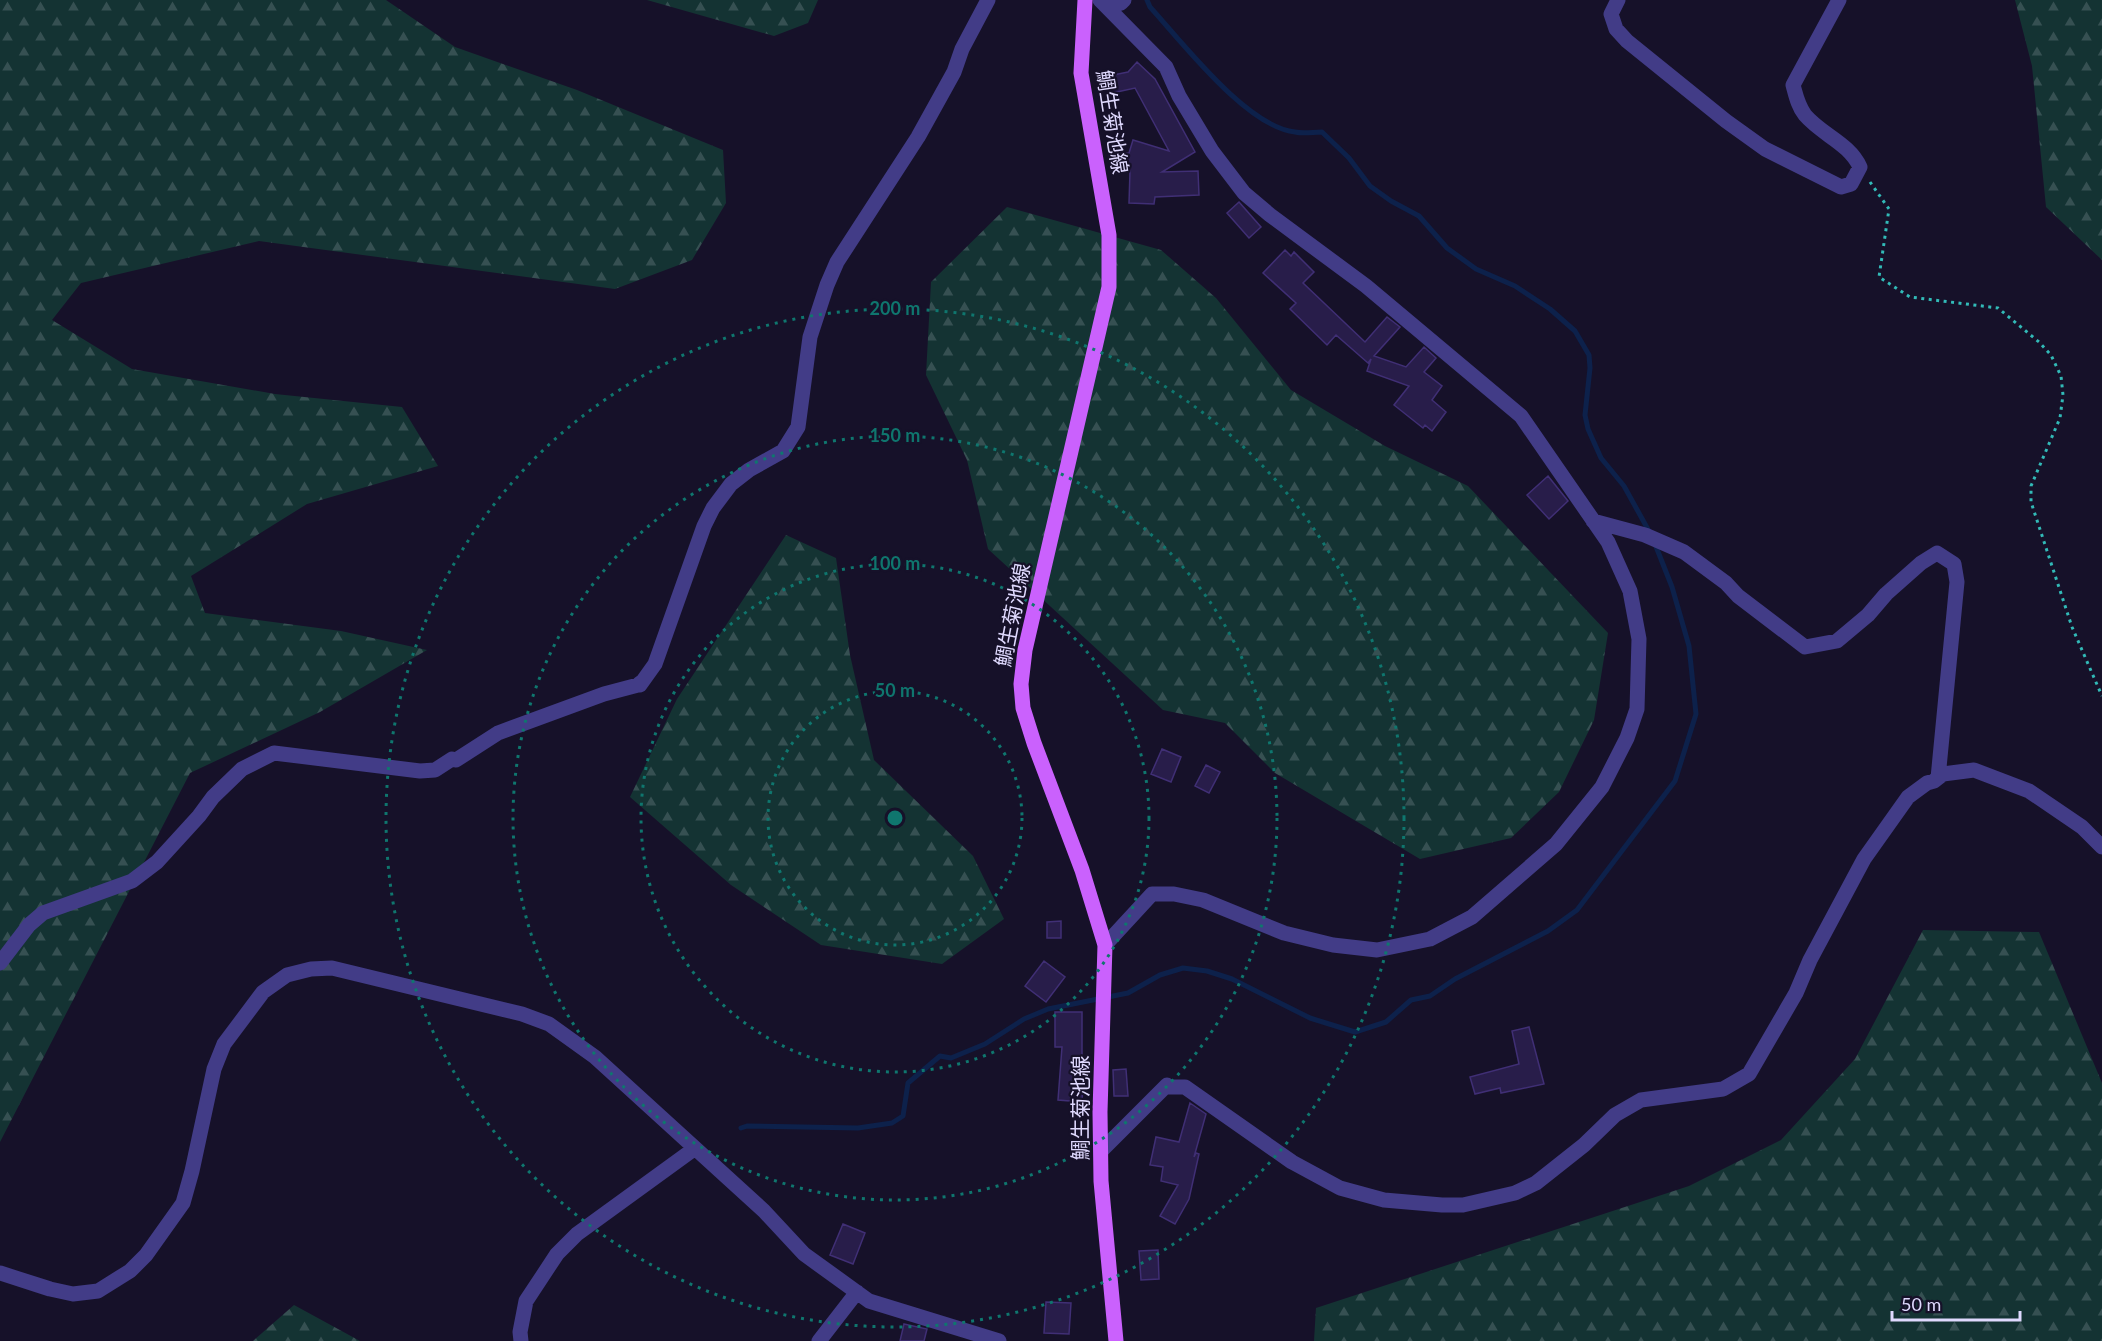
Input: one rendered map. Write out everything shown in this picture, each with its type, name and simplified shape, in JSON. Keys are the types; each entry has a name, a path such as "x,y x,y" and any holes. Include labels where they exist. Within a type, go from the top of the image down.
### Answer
{"main road":[{"name":"鯛生菊池線","path":"1085,0 1081,73 1109,235 1109,287 1025,650 1021,684 1023,708 1034,743 1082,870 1105,945 1100,1112 1101,1181 1116,1341"}],"street":[{"path":"0,963 29,925 43,913 132,881 157,862 213,797 242,769 274,753 420,771 435,770 498,734 604,694 640,683 640,685 655,664 713,508 731,484 749,470 783,451 798,427 810,337 837,262 918,137 954,72 962,49 988,0"},
{"path":"1101,0 1166,67 1179,96 1212,151 1244,193 1366,286 1521,416 1608,542 1630,591 1639,639 1637,708 1627,738 1602,787 1556,844 1472,916 1430,939 1377,950 1333,945 1284,933 1203,900 1174,894 1152,894 1105,945"},
{"path":"1115,0 1121,3 1124,0"},
{"path":"1618,0 1611,14 1616,29 1627,41 1726,121 1765,149 1841,187 1851,184 1860,167 1854,155 1806,116 1797,102 1793,85 1839,0"},
{"path":"1593,521 1645,535 1684,552 1805,647 1837,641 1868,615 1886,594 1921,563 1937,553 1954,564 1957,582 1938,778"},
{"path":"1102,1150 1167,1085 1185,1087 1292,1162 1340,1188 1384,1200 1463,1205 1515,1193 1536,1183 1584,1145 1615,1115 1641,1100 1723,1089 1749,1074 1796,993 1810,960 1864,859 1908,797 1927,783 1943,774 1974,770 2029,791 2082,827 2102,847"},
{"path":"0,1272 50,1289 73,1294 98,1291 130,1271 147,1255 183,1203 214,1069 224,1044 263,992 288,975 311,969 332,968 522,1014 549,1023 595,1057 694,1149 708,1159 764,1211 804,1254 869,1301 999,1341"},
{"path":"521,1341 520,1332 526,1301 557,1254 577,1234 694,1149"},
{"path":"819,1341 857,1292"}],"path":[{"path":"1860,167 1889,209 1879,277 1910,297 1998,308 2051,355 2061,376 2063,396 2060,418 2031,486 2031,502 2072,627 2102,696"}],"green space":[{"path":"0,0 386,0 455,47 577,90 723,150 726,203 692,260 615,289 259,241 81,283 52,320 132,369 275,394 402,407 438,466 307,504 191,576 205,613 341,631 427,650 320,712 190,773 0,1142"},
{"path":"647,0 818,0 808,23 774,36"},
{"path":"2015,0 2102,0 2102,260 2046,207 2032,66"},
{"path":"1007,207 1161,250 1216,298 1291,390 1385,446 1468,486 1608,633 1594,720 1559,792 1511,838 1420,859 1275,773 1225,723 1163,710 988,549 967,460 926,375 931,282"},
{"path":"786,535 836,558 850,655 874,760 973,856 1004,919 942,964 821,945 731,885 630,797 677,699"},
{"path":"1923,930 2039,932 2102,1083 2102,1341 1314,1341 1316,1308 1689,1186 1781,1140 1855,1059"},
{"path":"294,1305 360,1341 253,1341"}],"building":[{"path":"1137,62 1155,79 1195,152 1162,172 1198,171 1199,195 1155,197 1154,204 1129,203 1130,171 1112,174 1109,156 1129,153 1133,140 1169,151 1135,88 1112,93 1108,76 1128,72"},
{"path":"1239,202 1261,227 1249,238 1227,213"},
{"path":"1285,250 1291,256 1294,252 1314,272 1303,283 1365,342 1387,317 1400,327 1374,356 1406,367 1424,347 1436,358 1424,372 1442,386 1432,400 1446,412 1432,431 1425,425 1423,428 1394,405 1409,386 1367,371 1371,359 1368,363 1336,335 1327,345 1290,309 1296,303 1263,273"},
{"path":"1548,476 1568,501 1549,519 1527,495"},
{"path":"1162,749 1181,757 1171,782 1151,774"},
{"path":"1206,765 1220,772 1209,793 1195,786"},
{"path":"1061,921 1061,938 1047,938 1047,922"},
{"path":"1044,961 1065,977 1046,1002 1025,986"},
{"path":"1055,1012 1082,1012 1082,1068 1084,1068 1082,1102 1058,1100 1062,1047 1055,1047"},
{"path":"1529,1027 1544,1084 1501,1093 1500,1088 1475,1094 1470,1077 1519,1064 1512,1031"},
{"path":"1126,1069 1128,1096 1114,1096 1113,1070"},
{"path":"1190,1103 1206,1114 1194,1157 1196,1153 1199,1154 1189,1199 1175,1224 1160,1216 1178,1185 1161,1181 1163,1167 1150,1165 1156,1137 1179,1142"},
{"path":"843,1224 865,1233 853,1264 830,1255"},
{"path":"1158,1250 1159,1279 1141,1280 1139,1251"},
{"path":"1046,1302 1071,1303 1069,1334 1044,1333"},
{"path":"904,1324 927,1329 924,1341 900,1341"}],"waterway":[{"path":"1147,0 1150,7 1197,61 1236,99 1276,127 1295,132 1322,132 1349,158 1370,186 1391,201 1419,216 1447,248 1476,269 1515,286 1550,309 1575,331 1589,355 1590,368 1585,415 1588,429 1601,458 1624,486 1650,533"},
{"path":"741,1128 747,1126 858,1128 892,1123 903,1116 908,1083 940,1056 951,1058 985,1044 1024,1019 1048,1009 1128,993 1160,975 1183,968 1207,971 1232,979 1310,1018 1355,1032 1386,1022 1411,1000 1430,996 1455,979 1548,931 1577,910 1675,781 1696,714 1689,646 1672,587 1655,544"}]}
